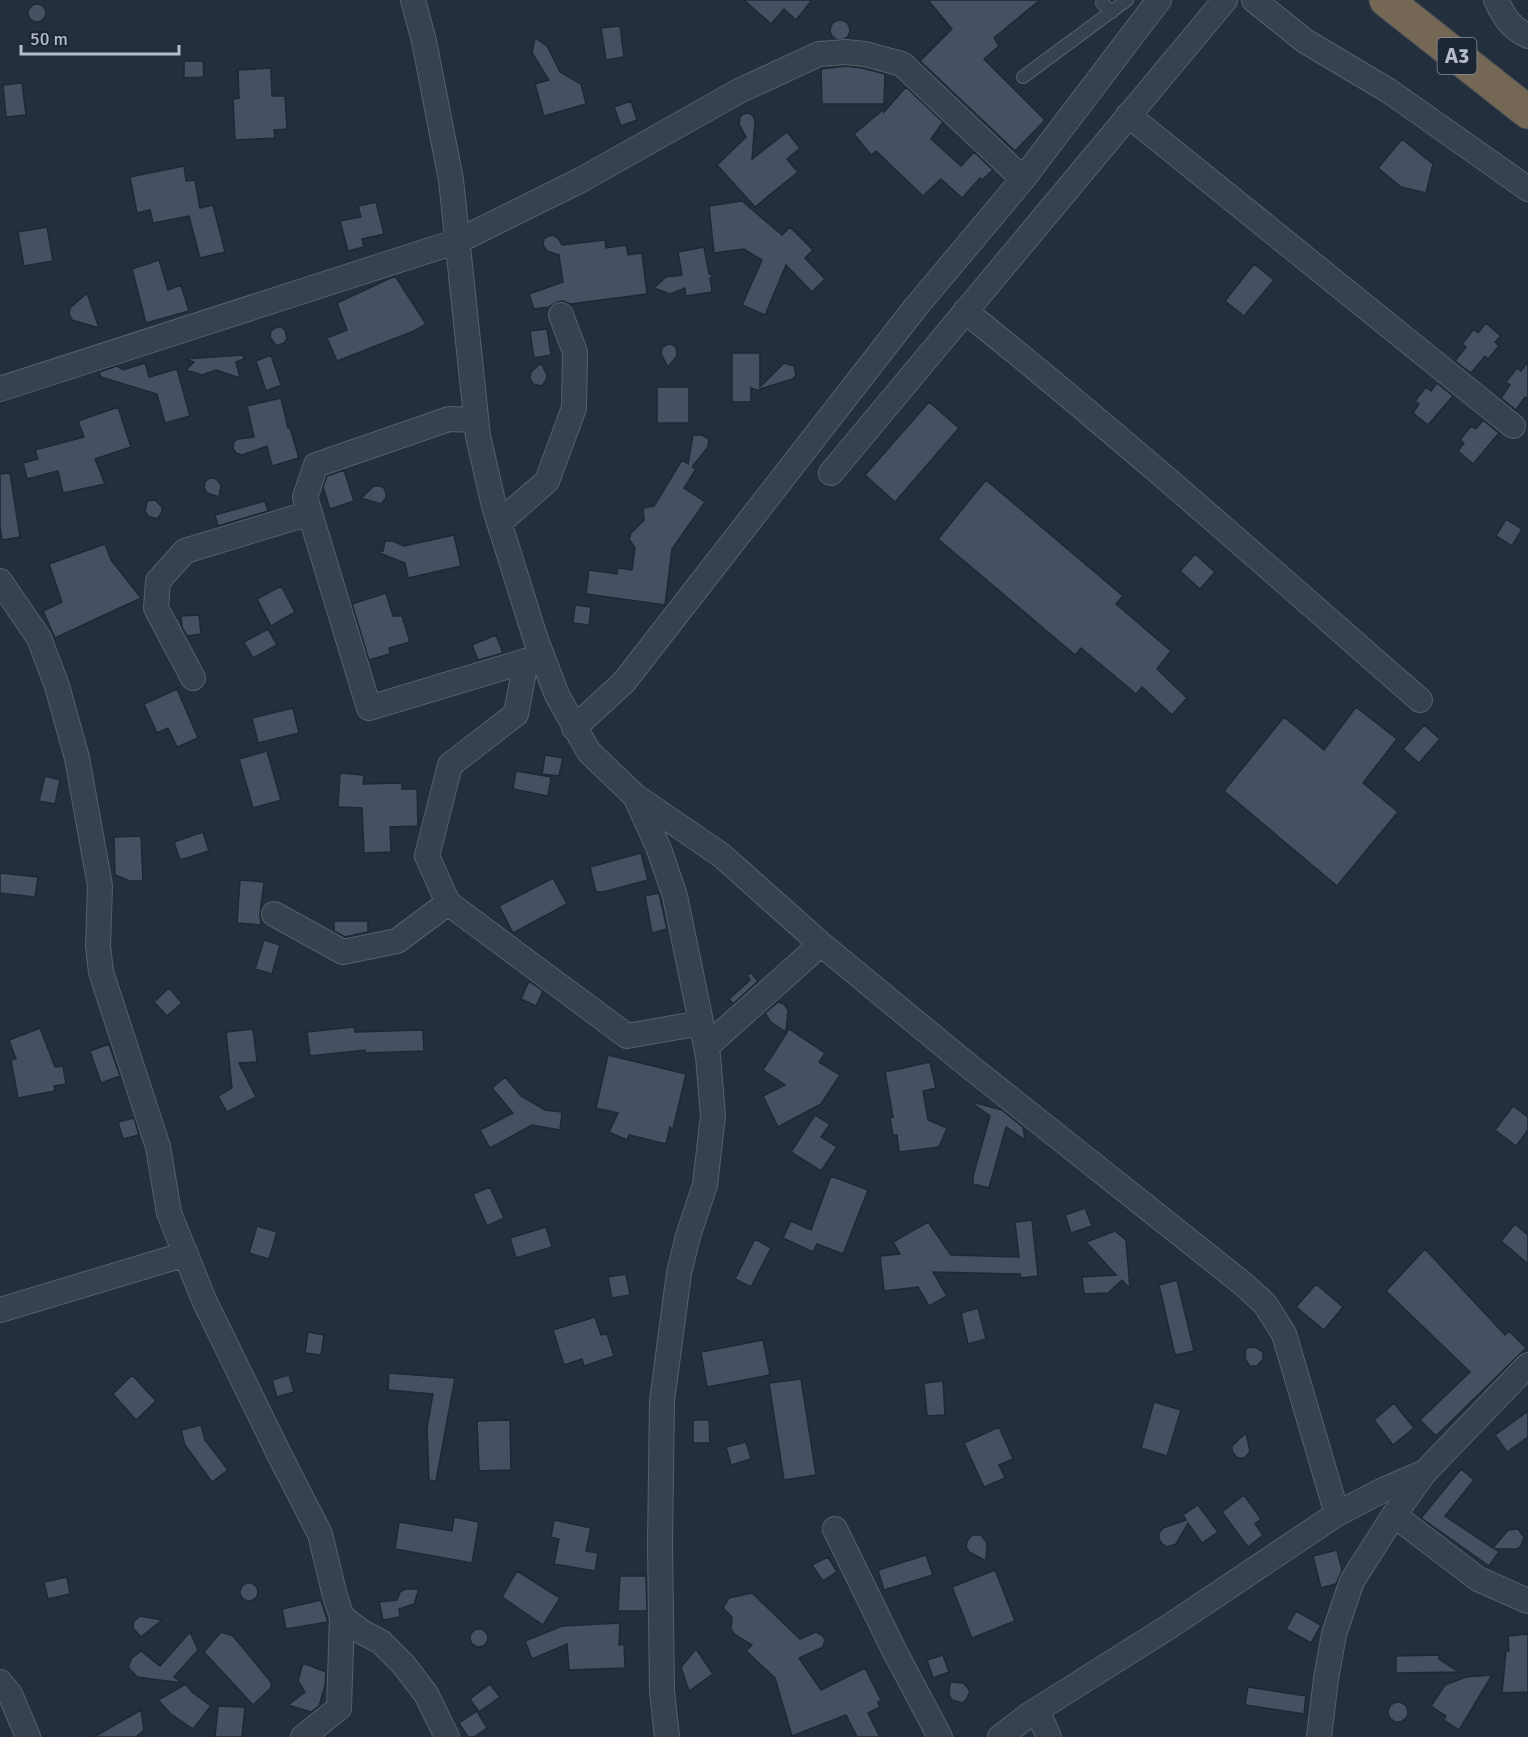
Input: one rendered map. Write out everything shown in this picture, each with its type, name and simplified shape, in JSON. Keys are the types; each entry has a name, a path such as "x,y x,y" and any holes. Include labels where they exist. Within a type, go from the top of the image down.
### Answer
{"highway":[{"name":"A3","path":"1386,0 1528,112"}],"street":[{"path":"413,0 424,41 451,180 478,436 534,658 589,753 635,796 721,855 821,945 1265,1304 1284,1334 1337,1514"},
{"path":"574,728 624,682 915,308 1023,179 1159,0"},
{"path":"831,473 1225,0"},
{"path":"1254,0 1305,41 1389,91 1528,189"},
{"path":"1496,0 1515,30 1528,36"},
{"path":"0,389 458,242 581,180 739,92 819,54 846,52 865,54 902,64 1023,179"},
{"path":"1128,115 1513,426"},
{"path":"964,311 1029,362 1178,488 1420,700"},
{"path":"499,523 547,481 574,408 575,352 561,315"},
{"path":"476,420 449,419 316,465 305,497 369,708 534,658"},
{"path":"193,678 156,608 158,581 184,551 310,513"},
{"path":"0,581 39,638 57,686 77,758 100,886 98,946 101,972 158,1147 169,1213 214,1321 321,1534 342,1617 339,1708 303,1737"},
{"path":"534,658 516,714 450,765 427,856 448,903 627,1036 701,1023"},
{"path":"635,796 659,849 675,896 706,1047 713,1115 705,1185 688,1236 679,1273 662,1401 660,1544 662,1691 667,1737"},
{"path":"274,914 343,951 397,941 448,903"},
{"path":"706,1047 821,945"},
{"path":"0,1310 186,1254"},
{"path":"1319,1737 1334,1634 1352,1581 1394,1515 1425,1472 1528,1365"},
{"path":"1000,1737 1037,1710 1170,1626 1337,1514 1383,1490 1425,1472"},
{"path":"1394,1515 1478,1579 1528,1601"},
{"path":"836,1529 894,1650 940,1737"},
{"path":"342,1617 362,1632 381,1642 403,1664 426,1694 447,1737"},
{"path":"0,1682 10,1694 28,1737"},
{"path":"1037,1710 1049,1737"}],"lane":[{"path":"1023,77 1127,0"},
{"path":"1102,3 1112,12"}],"building":[{"path":"744,0 812,0 796,20 784,9 771,24"},
{"path":"928,0 1040,0 994,38 999,46 984,59 1045,120 1015,151 920,61 952,29"},
{"path":"37,4 43,7 46,13 43,19 37,22 31,19 28,13 31,7"},
{"path":"840,20 847,23 850,30 847,37 840,40 833,37 830,30 833,23"},
{"path":"620,26 624,57 606,60 601,28"},
{"path":"535,38 547,46 560,72 581,84 586,104 544,116 535,84 549,80 532,53"},
{"path":"184,61 203,61 204,77 184,78"},
{"path":"846,66 885,74 884,104 822,104 821,69"},
{"path":"271,68 272,96 285,96 287,129 274,130 275,138 235,140 233,99 239,98 238,70"},
{"path":"22,83 26,115 6,117 3,85"},
{"path":"906,87 943,122 931,139 961,166 974,152 993,170 982,180 980,178 962,198 941,179 923,196 876,151 871,155 854,134 884,109 884,112"},
{"path":"631,101 637,120 621,126 614,107"},
{"path":"749,113 755,121 752,159 787,132 800,148 787,159 798,172 755,207 717,165 746,137 739,124 740,117"},
{"path":"1402,139 1433,164 1426,193 1401,187 1378,168"},
{"path":"184,166 186,181 195,180 200,208 213,205 225,252 200,258 189,216 153,223 150,210 137,213 130,177"},
{"path":"742,201 782,235 790,227 813,250 805,258 825,279 812,292 786,265 765,315 742,305 762,260 744,249 714,253 709,206"},
{"path":"376,202 384,234 362,239 364,247 348,251 340,221 361,217 358,206"},
{"path":"47,227 53,261 24,266 18,232"},
{"path":"553,235 562,245 605,240 606,248 626,245 628,255 642,253 647,294 570,304 564,301 549,307 534,309 529,294 563,282 559,255 547,251 543,245 544,239"},
{"path":"704,247 709,274 711,273 712,277 710,278 712,292 686,296 685,288 670,294 654,288 666,277 682,275 678,252"},
{"path":"159,260 168,290 181,285 189,311 146,323 132,269"},
{"path":"1254,264 1274,280 1244,316 1225,301"},
{"path":"395,276 426,324 414,331 337,361 327,338 347,330 337,303"},
{"path":"87,293 99,328 72,320 69,314 70,308"},
{"path":"1486,323 1501,336 1495,342 1499,346 1488,359 1485,356 1471,373 1455,361 1466,347 1462,344 1474,329 1478,333"},
{"path":"281,327 285,330 287,339 276,346 270,337 271,331"},
{"path":"547,329 551,355 534,358 530,331"},
{"path":"671,344 676,347 677,356 668,367 661,354 662,348"},
{"path":"732,353 760,353 760,387 784,363 794,366 796,375 793,379 760,389 760,391 751,388 751,402 732,402"},
{"path":"243,355 244,359 236,362 240,378 216,370 202,375 186,370 194,362 185,359"},
{"path":"271,355 281,385 266,391 256,361"},
{"path":"1528,362 1528,399 1525,397 1516,410 1501,398 1510,385 1506,382 1517,368 1521,371"},
{"path":"145,363 149,377 177,369 190,416 165,423 157,394 101,377 99,372 117,366 123,370"},
{"path":"541,363 547,375 542,386 533,384 530,378 531,372"},
{"path":"1437,383 1453,396 1428,425 1413,413 1419,404 1415,401 1426,387 1431,391"},
{"path":"657,387 689,387 689,423 657,423"},
{"path":"281,398 288,428 290,428 299,458 272,466 267,446 242,455 236,453 233,448 234,442 238,439 254,437 247,406"},
{"path":"929,402 959,428 895,502 865,475"},
{"path":"118,407 131,447 95,459 105,484 63,493 58,471 27,479 23,463 38,459 35,450 84,437 78,421"},
{"path":"1483,420 1499,433 1473,464 1458,451 1464,443 1460,440 1471,426 1476,429"},
{"path":"693,435 702,435 709,439 708,447 692,467 696,469 684,488 705,502 672,549 665,605 586,594 589,570 617,574 618,568 632,570 635,548 629,539 631,533 644,520 643,508 654,506 682,460 688,464"},
{"path":"344,470 354,501 330,509 323,487 327,476"},
{"path":"10,473 20,537 2,540 0,474"},
{"path":"209,478 214,478 221,485 219,497 207,493 204,488"},
{"path":"986,480 1123,596 1116,604 1171,651 1157,669 1187,698 1172,715 1142,687 1136,694 1081,648 1075,655 938,539"},
{"path":"374,486 384,488 386,493 386,498 381,504 361,498"},
{"path":"155,500 162,507 162,512 157,519 148,516 145,511 147,501"},
{"path":"265,501 268,511 218,526 215,515"},
{"path":"1506,519 1522,529 1512,546 1496,536"},
{"path":"454,535 461,566 408,578 405,563 377,552 383,551 385,541 393,541 404,546"},
{"path":"105,544 111,560 141,598 55,638 43,611 62,602 49,564"},
{"path":"1195,554 1215,572 1200,589 1180,571"},
{"path":"281,586 295,612 271,626 257,599"},
{"path":"386,593 393,616 402,616 410,642 389,648 390,654 369,660 352,604"},
{"path":"575,605 591,607 589,625 573,623"},
{"path":"199,615 201,634 187,636 182,627 181,616"},
{"path":"268,629 277,645 253,658 244,642"},
{"path":"496,635 503,653 478,660 472,645"},
{"path":"177,689 198,738 177,747 168,728 157,733 144,704"},
{"path":"1356,707 1397,739 1363,783 1398,812 1337,886 1224,791 1284,717 1324,750"},
{"path":"293,708 299,733 258,743 252,718"},
{"path":"1424,725 1440,739 1419,763 1403,749"},
{"path":"267,751 281,800 253,808 239,759"},
{"path":"545,755 563,758 559,776 542,774"},
{"path":"516,771 551,777 548,796 513,789"},
{"path":"340,773 364,775 363,784 402,783 402,789 417,789 418,826 390,827 391,852 364,853 362,808 338,807"},
{"path":"45,776 60,780 55,804 39,801"},
{"path":"203,832 209,851 180,860 174,842"},
{"path":"141,836 143,881 130,881 115,875 114,837"},
{"path":"641,853 648,880 596,892 590,867"},
{"path":"0,873 38,877 35,897 0,893"},
{"path":"553,878 567,904 513,933 499,906"},
{"path":"240,880 264,882 261,925 237,923"},
{"path":"659,893 667,929 652,933 645,896"},
{"path":"334,921 368,921 368,932 345,937 334,931"},
{"path":"264,940 280,945 272,974 255,969"},
{"path":"751,973 758,981 733,1004 729,999 750,980 747,975"},
{"path":"529,981 543,991 536,1006 521,999"},
{"path":"169,988 182,1003 167,1016 154,1002"},
{"path":"778,1002 784,1004 788,1010 786,1032 771,1022 765,1013"},
{"path":"354,1027 355,1032 423,1030 424,1051 365,1053 365,1050 310,1056 307,1032"},
{"path":"40,1028 55,1067 63,1066 66,1084 54,1086 55,1091 18,1098 11,1060 16,1059 9,1040"},
{"path":"253,1029 257,1062 239,1063 256,1097 227,1112 218,1096 232,1088 226,1032"},
{"path":"789,1029 825,1053 819,1062 840,1075 821,1104 778,1127 763,1096 785,1085 763,1070"},
{"path":"109,1044 120,1076 101,1083 90,1051"},
{"path":"608,1055 686,1074 673,1129 670,1127 666,1144 629,1135 627,1140 609,1132 618,1113 596,1108"},
{"path":"930,1062 936,1088 923,1091 928,1120 947,1128 939,1147 899,1152 897,1135 893,1135 890,1118 893,1117 885,1072"},
{"path":"505,1077 521,1096 545,1110 562,1112 560,1130 532,1125 490,1148 480,1130 513,1113 492,1088"},
{"path":"976,1103 1002,1110 1023,1127 1025,1140 1006,1127 989,1188 973,1184 973,1176 990,1116 975,1105"},
{"path":"1513,1106 1528,1117 1528,1130 1516,1146 1495,1130"},
{"path":"815,1115 830,1124 821,1137 837,1147 821,1171 791,1152"},
{"path":"134,1118 139,1135 123,1139 118,1122"},
{"path":"831,1176 868,1190 843,1254 817,1244 813,1252 783,1238 791,1221 811,1230"},
{"path":"490,1187 504,1218 487,1226 473,1194"},
{"path":"1085,1208 1092,1226 1071,1233 1065,1215"},
{"path":"1032,1220 1038,1276 1021,1278 1020,1274 933,1272 947,1296 929,1306 918,1287 884,1291 880,1256 900,1254 893,1242 928,1222 951,1255 1019,1257 1015,1222"},
{"path":"1515,1224 1528,1235 1528,1264 1501,1241"},
{"path":"257,1226 277,1232 269,1259 249,1253"},
{"path":"546,1227 552,1247 516,1258 510,1238"},
{"path":"1115,1231 1126,1240 1130,1289 1122,1280 1108,1293 1084,1294 1082,1277 1116,1275 1086,1242"},
{"path":"755,1239 771,1248 751,1287 735,1279"},
{"path":"1425,1249 1505,1335 1509,1331 1526,1348 1436,1436 1420,1420 1470,1372 1386,1291"},
{"path":"626,1274 630,1295 612,1298 608,1277"},
{"path":"1177,1280 1194,1351 1175,1355 1159,1285"},
{"path":"1316,1284 1343,1307 1324,1330 1296,1307"},
{"path":"978,1308 986,1339 968,1344 961,1313"},
{"path":"595,1317 601,1335 607,1334 614,1356 584,1366 582,1359 564,1365 553,1330"},
{"path":"308,1332 324,1335 321,1355 305,1353"},
{"path":"763,1340 770,1375 707,1387 701,1352"},
{"path":"1255,1347 1263,1352 1263,1359 1257,1366 1250,1366 1245,1359 1246,1348"},
{"path":"389,1373 455,1378 436,1481 429,1480 427,1428 433,1394 388,1390"},
{"path":"132,1375 156,1401 136,1420 113,1394"},
{"path":"289,1375 294,1392 277,1397 272,1380"},
{"path":"801,1379 816,1475 784,1480 769,1383"},
{"path":"943,1381 945,1415 927,1416 924,1383"},
{"path":"1154,1402 1181,1410 1167,1456 1141,1448"},
{"path":"1394,1403 1414,1428 1393,1445 1374,1420"},
{"path":"1528,1411 1528,1437 1507,1452 1495,1435"},
{"path":"510,1420 511,1470 479,1471 477,1421"},
{"path":"693,1420 709,1420 710,1443 693,1443"},
{"path":"201,1425 205,1440 228,1470 212,1482 185,1445 181,1430"},
{"path":"999,1427 1013,1459 999,1465 1005,1478 984,1487 964,1443"},
{"path":"1246,1433 1250,1452 1244,1458 1237,1458 1232,1451 1232,1446"},
{"path":"746,1442 751,1459 731,1465 726,1447"},
{"path":"1461,1469 1474,1480 1445,1516 1493,1548 1508,1530 1518,1529 1524,1537 1521,1546 1517,1549 1495,1549 1499,1552 1489,1566 1421,1518"},
{"path":"1244,1495 1261,1519 1255,1524 1263,1535 1248,1547 1222,1512"},
{"path":"1198,1505 1218,1532 1202,1543 1188,1523 1176,1544 1167,1547 1162,1544 1159,1533 1163,1528 1186,1520 1183,1515"},
{"path":"454,1517 479,1522 472,1563 395,1549 399,1522 452,1531"},
{"path":"554,1520 591,1528 586,1551 598,1553 595,1571 554,1564 559,1539 551,1537"},
{"path":"975,1535 981,1535 987,1543 986,1561 969,1552 966,1547 967,1541"},
{"path":"1337,1550 1342,1570 1336,1584 1321,1588 1313,1556"},
{"path":"926,1555 933,1575 884,1590 878,1570"},
{"path":"828,1557 837,1572 823,1581 812,1565"},
{"path":"995,1570 1015,1621 972,1638 952,1587"},
{"path":"517,1571 560,1598 543,1625 502,1597"},
{"path":"620,1576 646,1576 647,1611 618,1611"},
{"path":"67,1577 70,1594 48,1599 44,1582"},
{"path":"249,1583 255,1586 258,1592 255,1598 249,1601 243,1598 240,1592 243,1586"},
{"path":"405,1589 419,1589 414,1604 399,1609 400,1617 383,1620 379,1602 397,1600 400,1592"},
{"path":"752,1593 800,1639 816,1632 823,1636 825,1640 823,1647 799,1658 821,1690 865,1668 881,1700 878,1702 880,1707 868,1713 880,1737 857,1737 846,1715 792,1736 775,1678 746,1651 752,1645 734,1634 731,1629 732,1617 723,1608 729,1598"},
{"path":"321,1600 328,1622 286,1629 282,1609"},
{"path":"1296,1611 1321,1625 1311,1643 1286,1629"},
{"path":"140,1616 162,1620 141,1637 133,1628 134,1621"},
{"path":"620,1623 619,1645 624,1644 625,1668 569,1670 567,1644 532,1659 525,1641 562,1626"},
{"path":"479,1629 485,1632 488,1638 485,1644 479,1647 473,1644 470,1638 473,1632"},
{"path":"190,1632 198,1650 174,1677 182,1683 137,1677 128,1667 132,1658 141,1651 160,1666"},
{"path":"221,1632 233,1636 271,1682 271,1688 253,1705 204,1652"},
{"path":"1528,1634 1528,1692 1502,1693 1506,1651 1509,1651 1508,1636"},
{"path":"696,1649 713,1674 689,1691 681,1667"},
{"path":"943,1655 949,1672 933,1678 927,1660"},
{"path":"1439,1655 1439,1659 1459,1672 1396,1673 1396,1656"},
{"path":"303,1663 326,1672 325,1686 319,1706 311,1712 288,1705 305,1692 298,1681"},
{"path":"1492,1675 1459,1730 1444,1720 1446,1716 1431,1706 1445,1685 1466,1677"},
{"path":"950,1682 963,1683 970,1691 962,1703 952,1700 949,1695"},
{"path":"186,1684 192,1692 211,1706 193,1729 171,1714 158,1700"},
{"path":"490,1684 500,1697 479,1712 470,1699"},
{"path":"1248,1687 1306,1696 1304,1714 1245,1705"},
{"path":"1394,1702 1402,1702 1408,1708 1408,1716 1402,1722 1394,1722 1388,1716 1388,1708"},
{"path":"218,1706 245,1707 242,1737 215,1737"},
{"path":"141,1710 144,1730 136,1737 94,1737"},
{"path":"477,1711 487,1728 474,1737 468,1737 459,1723"}]}
